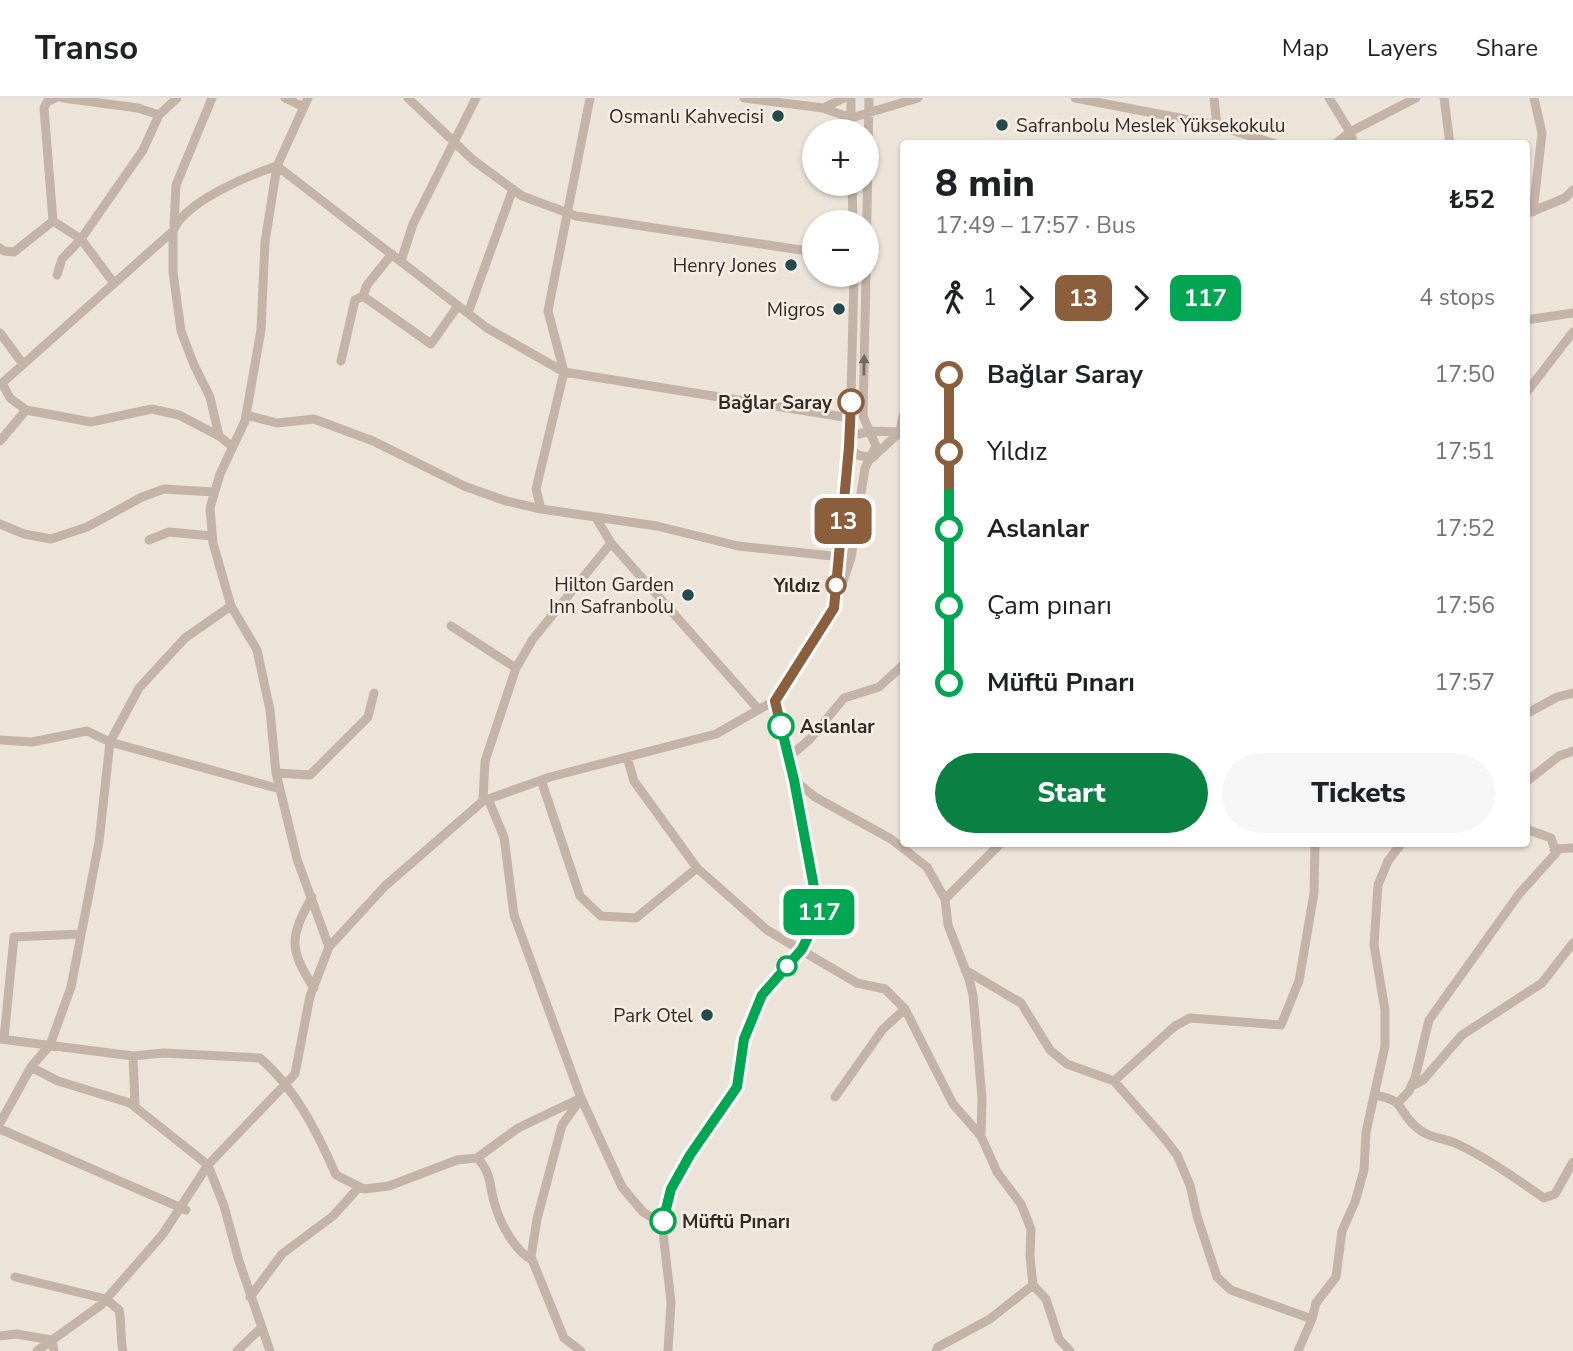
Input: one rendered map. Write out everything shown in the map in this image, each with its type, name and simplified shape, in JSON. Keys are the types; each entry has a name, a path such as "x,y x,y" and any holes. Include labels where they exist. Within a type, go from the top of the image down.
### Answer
{"street":[{"path":"53,221 44,108 47,102 56,98"},
{"path":"63,98 138,108 159,115"},
{"path":"57,275 62,259 81,239 143,150 159,115 177,98"},
{"path":"212,98 176,185 173,272 181,331 210,397 219,436"},
{"path":"285,98 306,102 277,166 265,242 261,330 246,415 220,474 210,508 212,536 231,606 257,650 270,710 276,773 297,859 329,947"},
{"path":"408,98 473,160 522,196 576,216 802,250"},
{"path":"401,261 413,224 476,98"},
{"path":"541,509 536,489 564,372 548,311 590,98"},
{"path":"744,98 794,101 851,118 918,98"},
{"path":"823,108 845,98"},
{"path":"851,98 851,118"},
{"path":"868,210 869,98"},
{"path":"1075,98 1217,126 1264,140"},
{"path":"1214,98 1217,126"},
{"path":"1329,98 1353,140"},
{"path":"1340,140 1350,132 1416,98"},
{"path":"1444,98 1449,140"},
{"path":"1530,207 1542,133 1534,98"},
{"path":"1539,118 1541,98"},
{"path":"1246,134 1251,140"},
{"path":"233,447 219,436 179,415 152,409 91,422 26,410 10,398 1,384 195,207 229,184 277,166"},
{"path":"277,166 393,254 457,307 487,328 564,372 850,418"},
{"path":"468,313 513,189"},
{"path":"1530,213 1565,198 1573,190"},
{"path":"53,221 81,239 113,282"},
{"path":"0,248 14,252 53,221"},
{"path":"341,361 355,300 363,296 367,285 393,254"},
{"path":"834,608 850,436 853,287"},
{"path":"866,287 863,416 876,446 872,458"},
{"path":"363,296 431,344 457,307"},
{"path":"1530,319 1573,313"},
{"path":"1530,388 1573,332"},
{"path":"0,333 23,365"},
{"path":"0,441 26,410"},
{"path":"246,415 277,423 314,419 373,441 464,486 506,501 541,509 657,526 738,546 850,558"},
{"path":"850,436 870,431 900,434"},
{"path":"37,1351 106,1299 183,1208 208,1165 295,1074 314,988 329,947 385,886 486,800 541,780 716,734 775,701 834,608 850,558 865,468 872,458 900,435"},
{"path":"849,447 858,455 872,458"},
{"path":"0,524 24,534 51,539 87,527 142,497 164,489 214,492"},
{"path":"596,518 611,543 759,710"},
{"path":"149,540 169,532 212,536"},
{"path":"611,543 533,639 516,667 485,761 486,800 504,837 514,915 581,1098 622,1187 643,1212 662,1224"},
{"path":"0,1123 31,1067 50,1045 71,987 99,842 110,742 139,688 185,638 231,606"},
{"path":"451,626 516,667"},
{"path":"788,758 810,739 844,698 879,687 900,668"},
{"path":"276,773 310,775 368,717 374,693"},
{"path":"1530,712 1557,697 1573,693"},
{"path":"668,1351 671,1303 662,1224 671,1189 690,1155 737,1087 744,1039 762,995 802,949 819,914 794,780 775,701"},
{"path":"0,740 32,742 88,731 110,742 280,789"},
{"path":"1530,779 1559,756 1573,751"},
{"path":"627,757 634,781 698,868 767,930 857,983 885,989 905,1009 953,1104 981,1136 997,1172 1021,1204 1031,1229 1033,1285 1046,1299 1059,1339 1070,1351"},
{"path":"541,780 580,896 601,916 636,918 698,868"},
{"path":"794,780 815,797 900,846"},
{"path":"1398,1102 1411,1086 1429,1020 1519,894 1556,853 1551,838 1530,831"},
{"path":"901,847 927,867 945,900 948,925 973,995 982,1098 981,1136"},
{"path":"945,900 997,847"},
{"path":"1114,1081 1175,1026 1190,1018 1281,1025 1299,981 1314,893 1315,847"},
{"path":"1298,1351 1316,1303 1336,1277 1342,1231 1355,1202 1364,1170 1366,1132 1385,1046 1385,1010 1374,944 1378,885 1388,861 1399,847"},
{"path":"1554,849 1573,848"},
{"path":"312,897 302,915 294,943 297,961 314,988"},
{"path":"81,934 14,937 4,995 2,1039 133,1056 163,1053 260,1058 286,1084 315,1128 336,1175 365,1189 389,1186 457,1160 477,1158 518,1128 581,1098"},
{"path":"1411,1086 1423,1080 1462,1035 1542,983 1573,943"},
{"path":"965,970 1021,1003 1050,1050 1068,1064 1114,1081 1177,1154 1190,1185 1217,1277 1231,1290 1312,1318"},
{"path":"835,1097 883,1028 905,1009"},
{"path":"133,1056 135,1106"},
{"path":"31,1067 58,1081 135,1106 208,1165 224,1206 250,1297 270,1351"},
{"path":"1374,1095 1398,1102 1413,1125 1429,1137 1453,1142 1504,1170 1544,1198 1555,1194 1573,1163"},
{"path":"532,1260 537,1219 562,1125 581,1098"},
{"path":"0,1129 183,1208"},
{"path":"477,1158 487,1170 494,1204 503,1223 518,1248 532,1260 564,1338 581,1351"},
{"path":"250,1297 282,1254 333,1216 359,1186"},
{"path":"15,1278 106,1299 119,1310 123,1351"},
{"path":"936,1351 990,1319 1033,1285"},
{"path":"237,1351 261,1328"},
{"path":"0,1336 16,1334 52,1340"},
{"path":"52,1340 54,1351"}],"bus line":[{"name":"13","path":"781,726 775,701 834,608 851,402"},
{"name":"117","path":"663,1221 671,1189 690,1155 737,1087 744,1039 762,995 802,949 819,914 781,726"}],"place":[{"name":"Osmanlı Kahvecisi","path":"778,116"},
{"name":"Safranbolu Meslek Yüksekokulu","path":"1002,125"},
{"name":"Henry Jones","path":"791,265"},
{"name":"Migros","path":"839,309"},
{"name":"Bağlar Saray","path":"851,402"},
{"name":"Yıldız","path":"836,585"},
{"name":"Hilton Garden Inn Safranbolu","path":"688,595"},
{"name":"Aslanlar","path":"781,726"},
{"name":"Park Otel","path":"707,1015"},
{"name":"Müftü Pınarı","path":"663,1221"}]}
